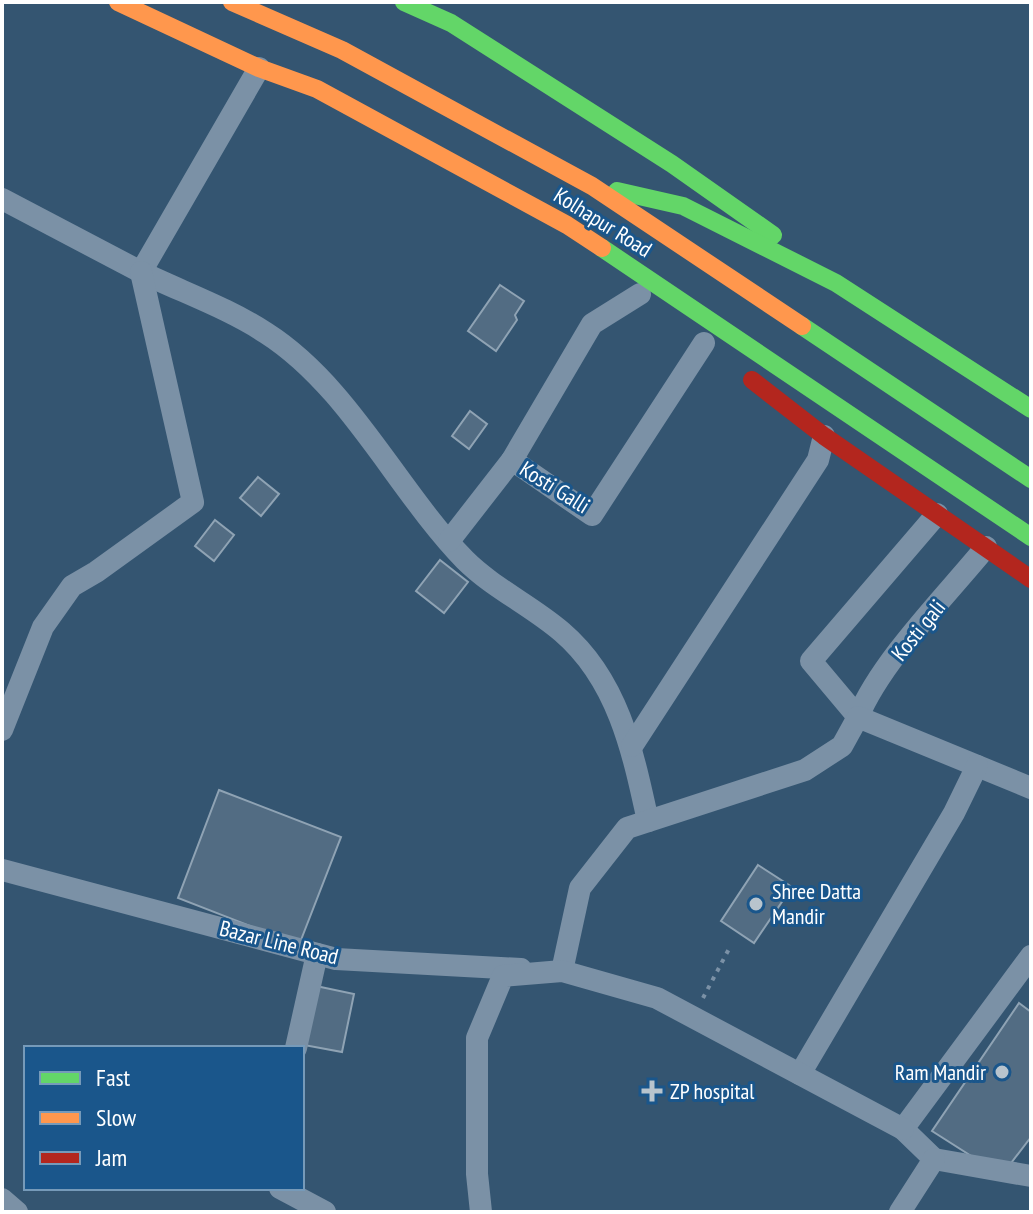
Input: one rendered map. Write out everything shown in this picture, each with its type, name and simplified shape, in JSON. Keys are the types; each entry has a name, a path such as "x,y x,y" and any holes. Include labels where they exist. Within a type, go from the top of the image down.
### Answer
{"main road":[{"name":"Kolhapur Road","path":"118,2 259,68 317,89 567,225 1031,537"},
{"path":"232,2 342,50 592,186 1031,479"},
{"path":"404,2 442,9 672,164 873,307"},
{"path":"592,186 683,206 836,283 1031,409"},
{"path":"609,253 640,294 666,314"},
{"path":"740,371 824,436 1031,579"}],"street":[{"path":"2,730 43,627 72,586 193,502 141,272 259,68"},
{"path":"2,199 141,272 267,333 330,389 401,485 467,561 564,633 609,689 632,746 648,821"},
{"path":"512,460 592,324 640,294"},
{"name":"Kosti Galli","path":"449,541 512,460 592,515 703,343"},
{"path":"632,746 818,460 824,436"},
{"path":"937,514 811,661 858,717 1031,788"},
{"name":"Kosti gali","path":"562,971 580,888 627,828 805,770 842,746 866,697 986,547"},
{"path":"800,1074 954,813 977,766"},
{"name":"Bazar Line Road","path":"2,870 336,959 562,971"},
{"path":"296,1046 317,954"},
{"path":"903,1129 1031,956"},
{"path":"481,1212 477,1174 477,1038 503,976 562,971 657,998 903,1129 934,1159 1031,1176"},
{"path":"900,1212 934,1159"},
{"path":"284,1190 325,1212"},
{"path":"2,1199 17,1212"}],"path":[{"path":"693,1017 730,947"}],"building":[{"path":"500,285 524,301 515,315 517,320 496,351 468,331"},
{"path":"470,411 487,424 469,449 452,436"},
{"path":"258,477 279,494 261,516 240,498"},
{"path":"215,520 234,535 214,561 195,546"},
{"path":"440,560 468,582 444,613 416,591"},
{"path":"219,790 341,837 299,945 178,898"},
{"name":"Shree Datta Mandir","path":"758,865 792,887 754,943 721,921"},
{"path":"316,986 354,994 342,1052 304,1045"},
{"name":"Ram Mandir","path":"1019,1003 1031,1012 1031,1137 1008,1167 987,1166 932,1131"}],"traffic: fast":[{"path":"404,2 451,23 672,164 773,235"},
{"path":"617,191 683,206 836,283 1031,409"},
{"path":"602,248 1031,537"},
{"path":"802,326 1031,479"}],"traffic: slow":[{"path":"118,2 259,68 317,89 567,225 602,248"},
{"path":"232,2 342,50 592,186 802,326"}],"traffic: jam":[{"path":"752,380 824,436 1031,579"}],"place":[{"name":"Shree Datta Mandir","path":"756,904"},
{"name":"Ram Mandir","path":"1002,1072"},
{"name":"ZP hospital","path":"652,1091"}]}
